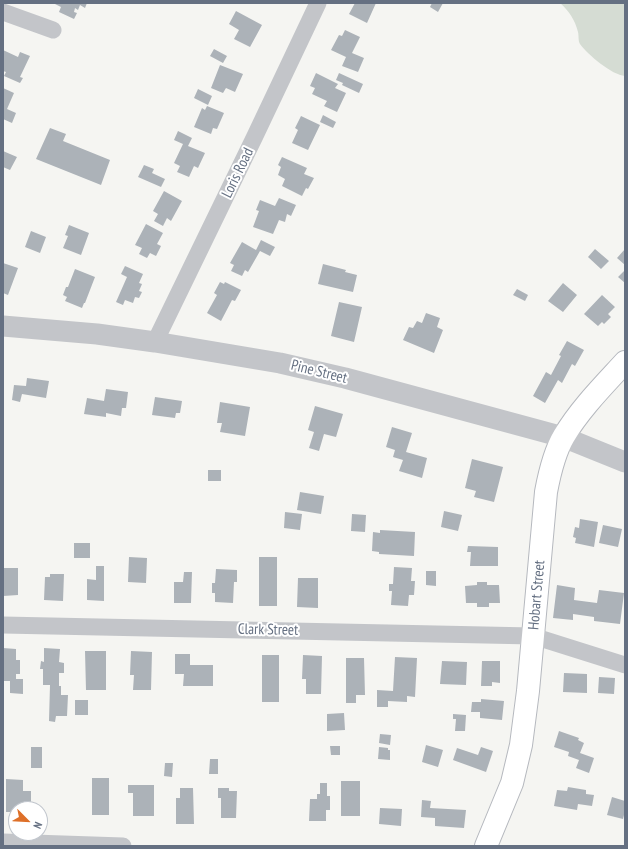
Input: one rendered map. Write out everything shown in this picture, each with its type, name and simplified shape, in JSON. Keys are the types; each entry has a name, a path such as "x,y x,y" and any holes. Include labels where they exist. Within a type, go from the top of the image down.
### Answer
{"main road":[{"name":"Hobart Street","path":"486,846 512,783 519,758 528,691 546,492 551,470 563,437 586,406 625,362"}],"street":[{"name":"Loris Road","path":"155,342 256,136 318,3"},
{"path":"3,12 53,30"},
{"name":"Pine Street","path":"3,326 97,334 280,363 345,378 563,437 625,462"},
{"name":"Clark Street","path":"3,625 533,636 625,665"},
{"path":"3,842 123,846"}],"shaded area":[{"path":"560,3 625,3 625,76 614,72 594,59 579,43 577,28 569,13"}],"building":[{"path":"53,3 87,3 85,8 80,5 78,10 75,8 74,12 77,13 74,19 59,12 61,7"},
{"path":"355,3 376,3 367,23 349,14"},
{"path":"432,3 443,3 438,12 430,7"},
{"path":"236,11 262,25 250,47 234,39 239,30 229,24"},
{"path":"345,30 360,37 352,53 364,58 358,72 342,66 346,57 331,50 339,35 342,36"},
{"path":"214,49 227,56 223,63 210,56"},
{"path":"3,50 18,57 20,52 30,56 20,77 23,78 20,83 4,76 6,72 3,71"},
{"path":"220,65 243,74 235,92 226,88 223,93 211,88"},
{"path":"316,73 338,84 335,88 346,93 337,112 324,106 327,101 312,94 315,88 310,86"},
{"path":"339,73 363,84 359,93 342,85 343,83 336,80"},
{"path":"3,88 14,93 7,109 16,113 12,123 3,119"},
{"path":"198,89 212,96 208,105 194,98"},
{"path":"207,106 224,113 217,129 213,128 211,134 194,127 202,108 205,110"},
{"path":"323,115 336,122 333,128 320,122"},
{"path":"301,116 320,125 308,150 292,143 298,130 295,128"},
{"path":"50,128 66,134 63,141 110,160 101,185 36,159"},
{"path":"178,131 192,138 188,146 205,153 198,168 194,166 189,177 177,172 180,166 174,163 183,144 174,140"},
{"path":"3,151 17,157 10,170 3,167"},
{"path":"282,157 307,168 304,174 314,178 302,196 282,186 285,179 278,175 281,167 278,165"},
{"path":"144,165 154,169 152,173 165,179 161,187 138,177"},
{"path":"164,191 182,201 171,221 167,218 163,226 154,221 158,214 153,211"},
{"path":"279,198 296,205 291,216 287,214 285,222 279,220 273,234 253,227 259,211 256,210 260,200 275,206"},
{"path":"146,224 163,233 157,244 161,246 156,256 150,253 147,258 139,254 142,248 135,245"},
{"path":"69,225 89,233 81,255 63,248 68,236 65,235"},
{"path":"31,231 46,237 40,253 25,247"},
{"path":"261,240 275,247 270,256 260,251 248,272 245,270 242,276 231,271 234,265 230,263 242,242 256,250"},
{"path":"595,249 609,261 601,269 588,257"},
{"path":"625,249 625,265 617,258"},
{"path":"3,263 18,268 8,295 3,293"},
{"path":"323,264 346,270 345,272 357,275 353,292 318,284"},
{"path":"125,266 143,274 139,283 142,284 139,291 142,292 139,298 135,297 133,303 125,300 123,305 116,302 127,277 121,274"},
{"path":"75,269 95,277 82,308 65,301 67,297 63,295"},
{"path":"625,270 625,283 618,277"},
{"path":"220,282 224,284 225,282 241,290 235,301 232,300 221,321 207,313 217,295 214,293"},
{"path":"563,283 577,295 563,312 548,301"},
{"path":"517,289 528,295 525,301 513,295"},
{"path":"602,295 615,307 608,314 611,317 604,324 602,322 598,326 584,314"},
{"path":"339,302 362,307 354,342 331,336"},
{"path":"426,313 440,318 437,327 443,330 434,353 403,340 409,327 413,328 417,321 422,323"},
{"path":"567,341 584,350 575,366 572,364 562,383 558,380 545,403 533,396 546,372 551,375 561,356 559,355"},
{"path":"27,378 49,381 46,398 22,394 20,402 12,400 14,385 26,386"},
{"path":"106,389 128,392 126,408 122,408 121,416 106,413 106,417 84,414 87,398 104,401"},
{"path":"155,397 182,401 180,413 176,413 175,418 152,415"},
{"path":"220,402 250,407 245,436 220,432 222,423 217,423"},
{"path":"315,406 343,414 336,437 324,434 319,451 309,448 314,432 308,430"},
{"path":"392,427 412,433 406,452 427,458 422,478 399,471 403,460 393,457 395,450 386,447"},
{"path":"472,459 503,467 494,502 474,497 476,491 465,488"},
{"path":"208,470 221,470 221,481 208,481"},
{"path":"300,492 324,496 321,514 297,510"},
{"path":"444,511 462,515 458,531 441,527"},
{"path":"285,512 302,514 300,530 284,528"},
{"path":"352,514 366,515 365,532 351,531"},
{"path":"580,519 598,522 594,547 575,543 576,538 573,537 575,527 579,528"},
{"path":"603,525 622,529 618,547 599,543"},
{"path":"380,530 415,532 414,556 379,554 379,552 372,551 373,532 380,533"},
{"path":"74,543 90,543 90,558 74,558"},
{"path":"468,546 498,547 498,566 470,566 471,552 467,552"},
{"path":"129,557 147,558 146,583 128,582"},
{"path":"259,557 277,557 277,606 259,606"},
{"path":"96,566 104,566 104,601 87,600 87,579 96,580"},
{"path":"394,567 412,568 411,581 415,581 414,595 409,595 408,606 391,605 392,591 389,591 389,584 393,584"},
{"path":"3,568 18,568 18,595 3,596"},
{"path":"216,569 237,570 237,582 234,582 233,603 215,602 215,593 212,593 212,583 215,583"},
{"path":"426,571 436,571 436,586 426,585"},
{"path":"184,572 192,572 191,603 174,603 174,582 183,582"},
{"path":"50,574 64,574 63,601 44,600 45,577 50,577"},
{"path":"298,578 318,578 318,608 297,607"},
{"path":"477,582 487,582 487,585 499,585 500,603 489,603 489,607 477,607 477,603 466,603 465,586 477,585"},
{"path":"557,585 575,588 574,600 597,603 599,590 624,593 620,624 594,621 594,617 573,614 573,620 553,618"},
{"path":"3,648 16,649 16,660 20,660 20,674 16,674 16,679 23,679 23,694 10,693 10,681 3,681"},
{"path":"44,648 60,649 59,662 64,663 64,673 59,673 59,686 61,686 61,695 68,695 67,716 56,716 55,722 49,721 50,685 43,685 43,669 40,669 41,661 44,662"},
{"path":"85,651 106,651 106,690 86,690"},
{"path":"131,651 152,652 151,690 133,690 134,675 130,675"},
{"path":"175,654 190,654 190,665 213,665 213,686 183,686 184,674 175,674"},
{"path":"262,655 279,655 279,702 262,702"},
{"path":"303,655 322,656 321,694 306,694 306,679 302,679"},
{"path":"395,657 417,658 415,697 407,696 407,702 388,701 388,707 377,707 377,690 393,691"},
{"path":"346,658 364,658 365,695 356,695 356,703 346,703"},
{"path":"442,661 467,662 466,685 440,684"},
{"path":"482,661 500,661 500,683 492,682 492,686 481,686"},
{"path":"564,673 587,674 587,693 563,692"},
{"path":"599,677 615,678 614,694 598,693"},
{"path":"481,699 504,701 502,720 480,718 480,712 471,712 472,702 481,702"},
{"path":"75,700 88,700 88,715 75,715"},
{"path":"344,713 345,730 327,731 327,714"},
{"path":"453,714 466,715 465,731 455,731 456,719 453,719"},
{"path":"559,731 579,738 578,740 584,743 580,753 594,758 589,773 576,768 579,760 568,756 569,752 554,747"},
{"path":"380,734 391,735 390,745 379,743"},
{"path":"426,745 443,750 438,767 422,762"},
{"path":"330,746 340,746 340,755 331,755"},
{"path":"31,747 42,747 42,768 31,768"},
{"path":"379,747 388,748 388,750 390,750 390,760 378,759"},
{"path":"481,747 493,751 486,772 453,760 457,748 478,755"},
{"path":"210,759 218,759 218,774 209,774"},
{"path":"165,763 173,763 172,777 164,776"},
{"path":"92,778 109,778 109,815 92,815"},
{"path":"6,779 23,780 23,791 31,791 31,801 8,801 8,812 6,812"},
{"path":"341,781 360,781 360,816 341,816"},
{"path":"320,783 327,783 327,796 330,796 330,810 326,810 326,821 309,821 310,799 317,799 317,794 320,794"},
{"path":"128,785 154,785 154,816 133,816 133,793 128,793"},
{"path":"568,787 586,790 586,794 594,795 592,806 578,804 577,810 554,806 557,790 567,791"},
{"path":"180,788 193,788 194,824 176,824 176,798 180,798"},
{"path":"218,788 229,788 229,791 237,791 236,818 221,818 221,798 218,798"},
{"path":"612,797 625,801 623,819 607,815"},
{"path":"422,800 431,801 430,808 466,810 464,828 435,826 435,818 421,817"},
{"path":"380,808 402,809 401,826 379,824"}]}
